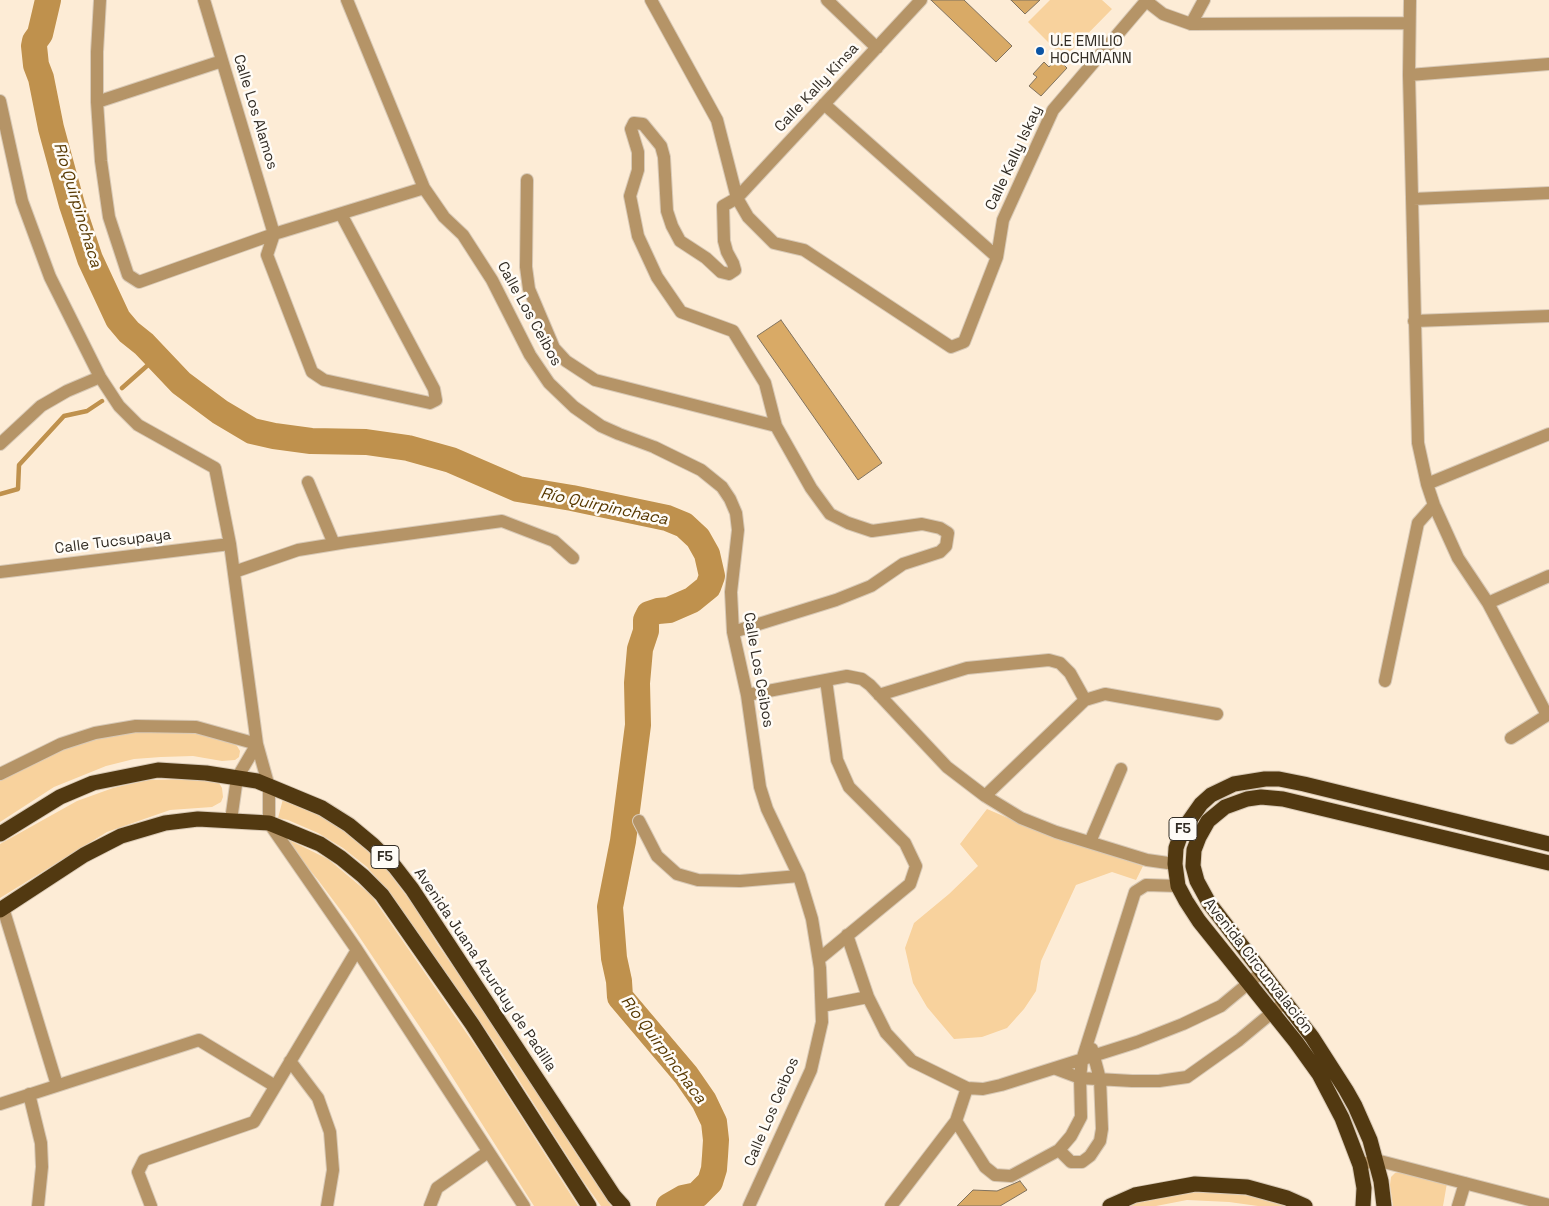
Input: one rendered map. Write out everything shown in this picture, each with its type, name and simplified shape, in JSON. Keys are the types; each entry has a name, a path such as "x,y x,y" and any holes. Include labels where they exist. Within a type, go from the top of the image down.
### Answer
{"highway":[{"name":"Avenida Juana Azurduy de Padilla","path":"0,834 60,796 100,781 158,770 206,773 257,781 322,808 349,825 373,845 395,867 412,889 614,1196 623,1206"},
{"name":"Avenida Circunvalación","path":"1363,1206 1364,1188 1360,1164 1342,1118 1319,1074 1199,921 1178,886 1175,864 1176,848 1182,831 1201,804 1211,795 1234,784 1265,779 1279,779 1549,844"},
{"name":"Avenida Circunvalación","path":"1384,1206 1376,1160 1363,1123 1346,1090 1331,1064 1209,903 1197,881 1194,866 1194,850 1199,837 1208,821 1225,807 1235,802 1261,797 1283,799 1549,863"},
{"name":"F5","path":"2,909 84,855 121,836 165,823 198,819 269,823 320,844 363,876 382,895 472,1024 589,1206"},
{"path":"1110,1206 1135,1194 1195,1184 1247,1187 1311,1206"},
{"path":"1351,1206 1358,1200 1364,1188"},
{"path":"1287,1198 1304,1206"}],"street":[{"path":"100,0 97,102 101,161 109,217 128,275 139,282 274,234 424,188"},
{"name":"Calle Los Alamos","path":"204,0 274,234"},
{"name":"Calle Los Ceibos","path":"347,0 424,188 444,218 463,235 492,280 530,355 549,383 574,407 601,426 654,447 701,470 722,487 736,513 738,530 730,592 733,632 747,695 760,787 767,809 799,876 812,919 819,958 822,1006 822,1022 811,1070 749,1206"},
{"path":"651,0 717,120 737,198"},
{"path":"827,0 876,48"},
{"name":"Calle Kally Kinsa","path":"776,426 765,383 732,331 681,312 657,277 638,236 630,196 638,170 638,152 631,129 634,123 643,124 661,146 664,157 667,212 680,241 706,258 721,272 729,274 735,270 724,241 723,206 737,198 921,0"},
{"path":"1146,0 1163,14 1191,24 1409,23"},
{"name":"Calle Kally Iskay","path":"737,198 748,217 774,243 804,250 951,346 964,342 997,257 1003,220 1053,110 1146,0"},
{"path":"1191,24 1204,0"},
{"path":"1410,0 1409,75 1418,443 1427,484 1434,505 1458,558 1488,603 1548,714 1511,738"},
{"path":"97,102 222,61"},
{"path":"1409,75 1549,64"},
{"path":"0,100 22,201 50,277 100,377 119,406 138,425 215,468 230,544 257,744 269,787 269,823 358,950 524,1206"},
{"path":"824,104 997,257"},
{"path":"527,180 526,267 529,289 554,348 566,361 595,380 776,426 811,488 830,514 848,524 872,531 922,524 940,528 948,533 946,546 940,552 903,564 871,586 836,600 733,632"},
{"path":"1413,199 1549,193"},
{"path":"274,234 267,255 312,372 324,380 430,403 436,400 434,389 341,214"},
{"path":"1414,320 1549,316"},
{"path":"0,444 41,406 68,391 100,377"},
{"path":"1427,484 1549,434"},
{"path":"308,482 334,544"},
{"path":"1385,681 1418,523 1434,505"},
{"path":"234,572 298,550 502,521 554,541 573,558"},
{"name":"Calle Tucsupaya","path":"0,572 230,544"},
{"path":"1488,603 1549,576"},
{"path":"879,695 967,668 1049,660 1060,663 1070,672 1085,700"},
{"path":"747,695 847,676 862,679 947,767 985,796 1022,818 1056,832 1147,860 1175,864"},
{"path":"819,958 910,884 916,866 905,842 849,787 837,760 826,680"},
{"path":"985,796 1085,700 1105,694 1217,714"},
{"path":"2,770 61,744 96,733 136,726 196,727 257,744"},
{"path":"230,820 237,778 257,744"},
{"path":"1090,842 1121,769"},
{"path":"640,821 657,856 677,874 698,880 740,881 799,876"},
{"path":"956,1121 985,1167 995,1175 1011,1176 1059,1150 1081,1117 1080,1078 1082,1060 1135,892 1146,886 1178,886"},
{"path":"2,909 57,1085"},
{"path":"847,935 868,997 886,1033 912,1061 967,1088 983,1089 1001,1085 1056,1069 1155,1035 1221,1006 1262,972"},
{"path":"151,1206 138,1172 144,1160 254,1122 358,950"},
{"path":"822,1006 868,997"},
{"path":"1056,1069 1080,1078 1159,1081 1187,1077 1239,1040 1285,1002"},
{"path":"1059,1150 1071,1162 1082,1162 1090,1156 1100,1141 1102,1129 1100,1079 1088,1039"},
{"path":"0,1104 199,1040 275,1086"},
{"path":"290,1061 318,1098 330,1132 333,1170 327,1206"},
{"path":"892,1206 956,1121 967,1088"},
{"path":"29,1094 41,1143 42,1167 38,1206"},
{"path":"430,1206 437,1188 488,1152"},
{"path":"1360,1164 1376,1160 1549,1205"},
{"path":"1458,1206 1465,1183"}],"shaded area":[{"path":"1050,0 1102,0 1112,9 1064,58 1028,22"},
{"path":"130,731 197,733 230,742 237,746 240,751 239,757 235,760 222,761 193,756 161,757 134,759 106,766 54,787 0,822 0,779 56,751 90,739"},
{"path":"191,779 219,783 222,788 223,797 221,802 212,807 170,810 107,832 0,898 0,844 77,801 113,788 148,780"},
{"path":"283,799 315,813 335,825 357,841 387,870 413,905 438,945 501,1036 611,1206 601,1206 583,1181 501,1052 392,896 367,867 343,848 318,833 288,820 278,818"},
{"path":"987,809 1079,845 1143,866 1136,880 1112,872 1076,885 1041,961 1036,991 1024,1009 1007,1028 982,1037 954,1039 927,1007 913,983 905,948 914,923 949,894 978,866 960,844"},
{"path":"283,837 328,859 371,895 481,1054 578,1206 534,1206 434,1048 348,920"},
{"path":"1402,1172 1447,1183 1443,1206 1393,1206 1390,1185 1391,1177 1395,1173"},
{"path":"1197,1190 1251,1196 1271,1200 1285,1206 1258,1206 1229,1202 1187,1200 1156,1206 1123,1206"}],"building":[{"path":"931,0 964,0 1012,46 996,62"},
{"path":"1011,0 1040,0 1025,14"},
{"path":"1057,58 1067,68 1041,96 1029,86 1037,77 1033,74 1044,62 1049,67"},
{"path":"781,320 882,463 858,480 757,336"},
{"path":"1020,1181 1027,1190 1000,1206 957,1206 973,1190 997,1191"}],"waterway":[{"name":"Río Quirpinchaca","path":"48,0 40,34 34,46 36,65 41,78 51,128 72,205 90,259 118,319 181,383 220,412 252,431 311,441 366,442 408,448 451,460 518,489 667,518 684,525 698,538 707,554 712,576 708,587 692,600 669,610 649,614 646,620 646,631 640,649 637,683 638,725 623,841 610,907 614,958 620,997 686,1075 704,1101 714,1122 715,1156 710,1182 697,1195 683,1198 669,1206"},
{"path":"122,388 157,357"},
{"path":"0,494 18,489 19,465 64,416 87,411 102,401"}],"place":[{"name":"U.E EMILIO HOCHMANN","path":"1040,51"}]}
